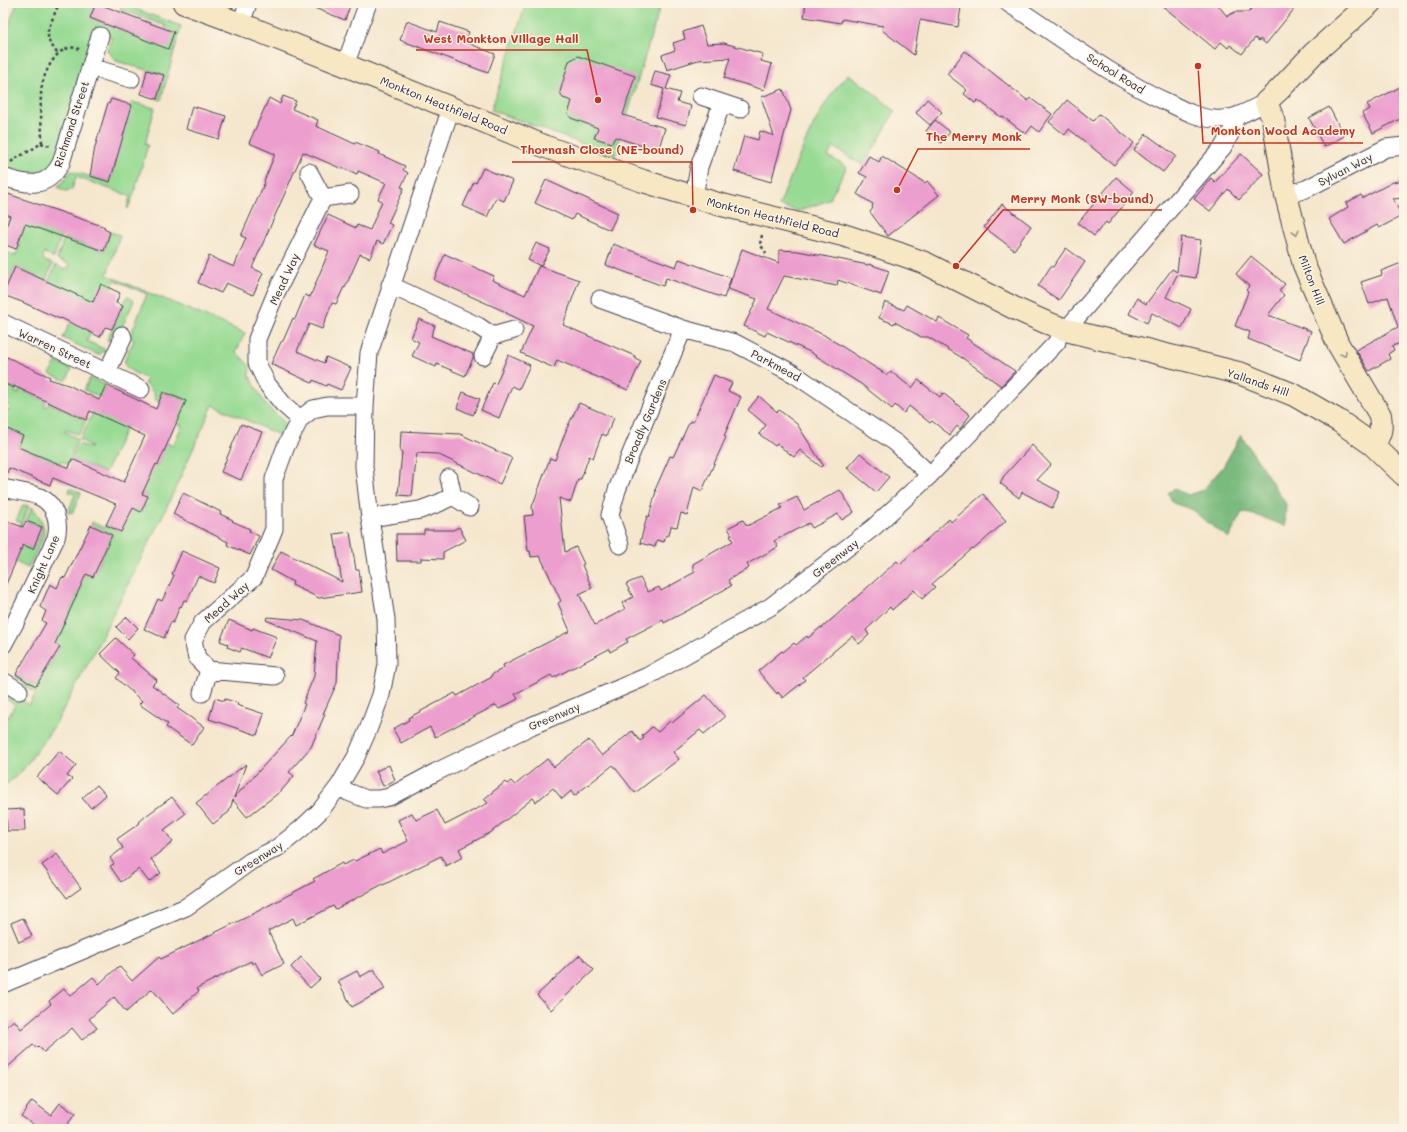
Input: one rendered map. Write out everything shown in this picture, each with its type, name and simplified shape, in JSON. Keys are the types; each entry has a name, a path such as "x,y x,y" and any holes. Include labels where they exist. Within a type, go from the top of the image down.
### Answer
{"street":[{"name":"Monkton Heathfield Road","path":"184,3 345,65 550,148 643,181 737,210 843,235 925,263 1018,310 1045,322 1067,329"},
{"path":"240,24 248,3"},
{"path":"345,65 368,3"},
{"name":"School Road","path":"1008,3 1151,95 1196,116 1216,120 1234,117"},
{"path":"1067,329 1223,147 1234,127 1234,117 1266,102 1313,54 1370,3"},
{"name":"Richmond Street","path":"4,177 22,183 34,184 47,180 57,171 62,163 100,36"},
{"name":"Richmond Street","path":"92,62 131,79"},
{"path":"701,96 740,109"},
{"path":"694,197 699,167 722,102"},
{"name":"Milton Hill","path":"1266,102 1273,119 1286,196 1304,265 1338,344 1380,415 1382,425 1379,437 1373,445"},
{"path":"339,786 356,757 368,730 381,695 387,664 386,619 370,518 364,466 368,353 451,108"},
{"name":"Sylvan Way","path":"1286,196 1306,189 1386,148 1404,146"},
{"path":"309,172 323,198 350,194"},
{"name":"Mead Way","path":"300,419 283,404 267,384 257,363 257,339 276,293 323,198"},
{"path":"390,285 478,326 493,336"},
{"name":"Parkmead","path":"600,299 683,329 735,343 794,374 896,443 930,475"},
{"name":"Warren Street","path":"3,323 141,389"},
{"name":"Broadly Gardens","path":"620,545 604,516 617,490 683,329"},
{"name":"Yallands Hill","path":"1067,329 1242,374 1294,395 1339,421 1373,445 1404,475"},
{"name":"Greenway","path":"3,984 186,907 251,861 277,848 320,812 339,786 348,792 366,799 379,799 389,796 531,726 648,676 770,607 874,527 930,475 1067,329"},
{"path":"483,356 493,336 514,330"},
{"path":"107,372 123,338 122,335"},
{"name":"Mead Way","path":"209,670 197,658 193,640 203,622 254,577 274,529 274,479 286,446 300,419 313,409 326,406 365,406"},
{"path":"448,478 453,496 470,507"},
{"name":"Knight Lane","path":"3,488 32,494 44,500 49,504 55,514 58,528 56,538 15,624 3,645"},
{"path":"370,518 420,510 453,496"},
{"path":"202,693 209,670 275,676"},
{"path":"3,681 19,691"}],"path":[{"path":"58,53 48,40 48,30 59,3"},
{"path":"4,177 10,162 41,143 40,94 46,74 58,53 66,48 75,47 92,62"}],"green space":[{"path":"17,3 96,3 91,18 113,27 119,11 124,13 118,29 140,38 165,29 166,26 120,9 122,4 181,26 161,100 157,99 164,75 116,61 107,50 112,37 94,31 55,160 50,167 41,173 36,174 24,173 3,165 3,40"},
{"path":"526,3 661,3 615,156 491,110"},
{"path":"848,74 895,111 864,166 833,147 828,156 847,167 829,200 799,211 779,206 800,154 816,120 836,88"},
{"path":"132,102 155,108 145,144 148,145 128,209 130,196 76,177 72,189 66,191 57,187 66,179 71,171 110,182 115,165 94,159 116,159"},
{"path":"3,213 61,236 54,258 44,253 42,256 44,257 43,260 53,264 45,281 15,267 5,289 3,288 3,251 15,256 20,246 18,245 19,240 3,234"},
{"path":"110,232 120,235 107,275 245,333 236,352 250,366 249,375 266,405 286,424 279,435 213,405 164,513 92,656 55,725 22,771 3,787 3,725 15,705 3,697 4,692 16,700 18,698 29,705 36,693 15,677 16,675 36,686 60,647 40,634 61,630 81,586 71,567 93,577 112,535 91,525 92,522 104,528 106,525 121,532 131,511 126,505 141,511 148,496 133,489 134,461 136,455 158,465 167,443 173,446 182,425 176,423 185,401 175,395 174,396 163,392 159,401 155,400 152,390 144,384 147,379 131,371 125,364 125,360 134,340 130,337 147,294 115,280 87,341 106,350 98,355 63,338 71,320 48,282 56,265 65,270 67,267 69,268 70,265 57,259 64,238 104,251"},
{"path":"127,296 134,301 121,329 115,332 110,341 107,340"},
{"path":"56,362 72,369 66,381 50,374"},
{"path":"90,378 106,385 100,397 84,390"},
{"path":"3,383 13,388 17,388 15,393 18,394 20,389 46,402 44,406 46,407 49,403 86,420 79,435 66,430 65,432 78,439 68,464 60,461 59,464 18,447 23,436 3,427 3,408 9,411 11,407 3,403"},
{"path":"138,401 105,473 72,459 79,444 90,448 91,446 80,440 98,402"},
{"path":"1241,435 1286,504 1285,526 1262,517 1242,512 1229,538 1205,521 1193,510 1173,503 1168,493 1174,489 1188,495 1203,490 1223,467"},
{"path":"70,488 81,493 73,512 68,513 75,494 69,492"},
{"path":"23,505 29,506 21,526 17,542 33,549 37,538 42,540 28,568 3,556 3,545 19,528 21,523 16,521"},
{"path":"32,507 40,517 43,525 43,538 38,536 42,527 26,521"}],"building":[{"path":"96,3 174,32 168,49 90,18"},
{"path":"304,3 351,3 345,20"},
{"path":"806,3 900,3 922,7 923,3 941,3 961,7 958,27 920,20 914,55 882,30 883,26 842,19 841,23 804,17"},
{"path":"1159,3 1216,3 1227,16 1235,12 1249,12 1255,3 1299,3 1266,44 1260,39 1259,41 1255,38 1242,54 1230,45 1228,48 1221,42 1215,49"},
{"path":"407,21 437,32 440,22 469,32 465,42 495,54 488,73 400,40"},
{"path":"701,26 707,44 724,43 763,54 761,61 772,64 764,90 724,78 730,58 698,60 667,70 662,55 675,50 673,43 685,39 683,32"},
{"path":"965,51 1028,101 1030,98 1052,114 1039,132 1032,126 1026,134 978,100 975,103 964,94 967,90 947,74"},
{"path":"578,56 635,76 623,115 665,128 658,151 615,137 612,143 594,138 598,128 571,118 568,114 572,101 563,98 560,92 569,61"},
{"path":"147,70 164,75 157,99 141,94"},
{"path":"655,71 671,75 666,89 680,93 677,102 691,106 686,125 656,117 664,89 651,85"},
{"path":"1404,85 1404,117 1373,133 1362,113 1370,109 1367,104"},
{"path":"783,89 791,110 771,182 734,171 744,136 758,140 760,131 774,136 761,97"},
{"path":"283,96 296,101 292,109 318,120 316,126 355,144 355,142 380,152 379,154 405,166 403,170 408,173 401,187 404,188 388,223 392,225 383,244 377,241 370,258 360,254 336,304 332,303 322,329 309,324 297,351 324,363 326,357 351,368 341,390 327,384 326,386 313,380 312,383 271,364 293,318 295,319 305,295 310,297 329,251 314,245 328,215 356,228 357,225 370,230 382,201 378,199 386,183 358,171 357,174 340,168 303,152 252,268 263,273 253,295 226,283 221,293 198,283 209,256 234,267 246,238 241,236 265,182 264,181 275,154 249,143 269,98 280,104"},
{"path":"111,99 132,105 110,182 90,176 95,147 108,103 109,104"},
{"path":"927,99 942,112 930,125 916,113"},
{"path":"1067,100 1093,121 1099,114 1134,143 1114,165 1069,129 1065,135 1049,122"},
{"path":"192,106 226,116 219,139 186,129"},
{"path":"1329,107 1344,136 1324,147 1309,118"},
{"path":"935,120 950,132 941,143 926,131"},
{"path":"1146,134 1176,156 1163,172 1134,150"},
{"path":"1241,154 1263,174 1239,200 1228,189 1210,211 1194,199 1211,178 1215,182"},
{"path":"869,156 879,162 882,156 925,183 927,181 939,195 888,236 870,212 873,208 873,204 857,194 867,177 859,173"},
{"path":"483,168 513,181 504,201 496,198 487,217 463,206 474,182 476,183"},
{"path":"1116,177 1134,192 1108,224 1106,222 1094,236 1078,223"},
{"path":"546,180 618,213 610,230 575,214 572,220 535,203"},
{"path":"1404,180 1404,198 1393,199 1402,216 1379,228 1377,225 1344,244 1329,219 1348,207 1346,203 1361,195 1363,198 1393,182"},
{"path":"8,194 105,227 104,229 110,232 104,251 25,224 16,249 3,244 3,235 10,216 3,213 3,208"},
{"path":"1002,204 1031,226 1014,250 984,227"},
{"path":"1181,237 1201,240 1196,278 1177,275 1166,297 1191,309 1182,328 1152,313 1147,323 1129,314 1137,298 1146,304 1172,269 1177,272"},
{"path":"536,243 550,249 541,266 528,260"},
{"path":"613,244 676,267 679,259 731,278 724,298 666,278 663,286 606,265"},
{"path":"1066,248 1085,262 1059,300 1038,286 1051,266 1053,267"},
{"path":"742,249 779,263 779,250 798,251 869,264 889,271 881,295 838,280 837,286 784,276 768,309 824,335 887,375 890,371 912,388 918,380 940,397 943,393 970,415 960,429 957,426 950,435 932,421 930,423 909,406 904,413 895,405 892,409 861,384 810,352 767,332 765,336 744,326 757,299 728,289"},
{"path":"445,254 494,276 492,280 525,295 539,266 579,280 563,325 635,356 635,358 641,361 628,390 557,360 554,368 521,353 533,326 506,312 434,280"},
{"path":"1251,256 1285,284 1279,291 1284,295 1268,315 1311,331 1300,360 1248,339 1250,332 1235,326 1248,292 1246,290 1249,286 1236,274"},
{"path":"1404,262 1404,342 1392,346 1394,350 1388,354 1390,359 1369,371 1356,350 1398,327 1388,297 1369,304 1361,282 1382,275 1381,271"},
{"path":"15,267 93,302 101,284 120,293 116,303 123,306 112,329 105,327 100,337 61,318 60,319 3,295"},
{"path":"885,302 904,310 907,305 937,322 939,318 968,335 966,338 1015,371 1001,386 964,359 928,337 921,337 895,322 894,324 879,318"},
{"path":"419,319 435,326 431,336 473,354 473,358 465,376 437,364 436,367 412,356 419,342 411,338"},
{"path":"508,355 530,365 519,389 512,386 499,418 481,410 493,383 496,384"},
{"path":"7,357 50,377 49,379 68,385 99,400 106,385 156,409 163,392 186,401 158,465 156,464 142,494 148,496 141,512 133,508 121,532 106,525 116,504 53,478 50,485 9,468 5,478 3,478 3,427 23,436 18,447 69,468 72,459 124,482 145,436 90,411 86,420 14,386 14,388 3,383 3,366"},
{"path":"714,375 732,383 728,391 741,397 724,436 726,437 702,491 694,487 687,515 681,513 677,527 671,526 669,535 666,535 664,542 657,540 655,547 640,543 647,516 649,517 655,490 670,456 673,457 690,421 693,422"},
{"path":"463,392 480,399 473,415 457,408"},
{"path":"759,396 777,412 779,410 797,424 823,465 821,467 800,450 794,457 777,444 775,446 759,434 766,425 748,410"},
{"path":"579,403 614,418 606,436 602,434 593,458 589,456 581,479 578,479 571,502 559,498 565,552 576,547 584,564 582,565 592,588 579,594 595,625 625,609 622,603 633,597 626,584 640,578 648,592 659,587 661,591 695,572 693,569 693,564 733,541 730,536 732,535 728,528 743,520 747,526 782,508 780,505 797,497 804,510 840,490 854,512 842,520 838,514 812,528 809,523 774,541 778,547 747,564 749,568 728,580 731,586 664,623 663,620 626,639 628,642 610,652 609,649 553,678 551,675 515,694 518,699 499,709 496,705 435,737 430,727 401,743 393,729 409,720 408,718 455,693 457,696 492,677 491,675 504,668 503,665 570,631 558,603 561,601 540,556 531,557 530,551 528,551 524,516 533,515 532,507 550,458 555,460 567,428"},
{"path":"241,424 262,432 241,480 221,472"},
{"path":"401,431 460,434 512,458 500,484 437,454 417,453 412,496 398,495 402,452 400,452"},
{"path":"1032,445 1051,465 1037,480 1060,492 1052,508 1022,492 1019,498 1000,483 1004,476"},
{"path":"860,453 889,477 876,492 847,468"},
{"path":"183,493 221,512 220,514 250,529 249,531 259,536 250,555 227,545 228,542 173,514"},
{"path":"983,494 1006,521 932,584 935,587 922,599 914,590 892,610 890,607 866,630 869,635 859,644 852,636 803,677 805,680 783,698 778,692 777,694 758,671 782,651 783,652 794,643 796,645 807,636 808,638 821,627 822,628 897,561 900,564 949,519 951,522"},
{"path":"3,520 23,527 26,521 42,527 33,549 23,545 3,591"},
{"path":"91,525 112,535 93,577 86,574 55,644 60,647 36,686 16,674 46,623 42,621 46,611 40,607 50,584 57,588 62,577 65,578"},
{"path":"459,527 466,540 443,552 443,559 421,558 421,561 397,561 396,534 424,534 424,530 453,530"},
{"path":"350,532 356,570 359,570 362,592 319,598 292,585 293,582 271,570 281,551 342,582 334,534"},
{"path":"182,551 220,568 214,583 198,576 187,601 184,600 181,607 180,606 173,623 171,622 164,638 144,629 158,599 162,601 174,575 172,574"},
{"path":"127,617 138,628 128,639 116,627"},
{"path":"267,617 303,620 339,635 337,683 323,714 325,714 311,747 289,772 294,776 281,791 247,817 233,800 229,812 213,824 196,803 246,764 234,798 292,735 305,704 303,703 314,676 317,641 266,620"},
{"path":"229,620 252,630 253,628 277,637 268,658 242,648 240,652 227,647 228,644 220,641"},
{"path":"116,638 134,655 131,658 157,680 152,685 179,705 177,708 204,727 192,745 166,727 168,724 139,704 142,701 116,678 120,673 100,654"},
{"path":"706,695 725,717 704,734 700,730 673,752 679,759 635,793 613,765 574,796 571,791 562,799 553,788 536,802 533,798 490,833 459,849 463,857 446,866 441,856 336,909 333,906 296,925 293,918 268,931 284,964 262,975 255,962 252,964 251,961 197,988 199,991 173,1014 152,989 126,1012 114,997 89,1019 97,1028 82,1040 72,1028 44,1052 38,1046 36,1048 33,1045 3,1071 3,1029 14,1020 21,1029 51,1004 49,1001 64,989 70,996 93,977 99,984 119,966 132,981 159,957 161,959 245,918 315,881 313,879 342,863 343,865 354,860 355,861 380,849 382,854 408,841 398,820 412,813 416,820 437,810 445,825 488,803 484,799 505,782 507,784 511,781 515,785 547,759 554,767 589,740 602,756 632,731 640,741 644,738 642,736 652,727 658,732 670,721 672,723"},
{"path":"215,698 238,703 237,705 264,714 257,735 209,719"},
{"path":"59,751 76,765 67,776 72,779 58,795 37,777"},
{"path":"389,765 395,780 383,786 376,771"},
{"path":"97,785 106,795 91,808 82,798"},
{"path":"172,797 185,814 164,830 173,842 151,859 161,873 149,882 139,869 121,882 110,866 114,864 110,858 123,848 117,839 140,823 139,822 147,815"},
{"path":"24,809 25,831 7,831 6,810"},
{"path":"57,854 81,888 67,898 42,865"},
{"path":"23,918 32,936 19,942 11,923"},
{"path":"580,955 594,970 551,1010 537,995"},
{"path":"301,957 320,979 310,988 291,967"},
{"path":"374,969 385,989 352,1007 338,981 357,971 360,977"},
{"path":"32,1101 51,1115 60,1103 75,1114 67,1125 72,1129 40,1129 21,1116"}],"place":[{"name":"Monkton Wood Academy","path":"1198,66"},
{"name":"West Monkton Village Hall","path":"598,100"},
{"name":"The Merry Monk","path":"897,190"},
{"name":"Thornash Close (NE-bound)","path":"693,210"},
{"name":"Merry Monk (SW-bound)","path":"956,266"}]}
